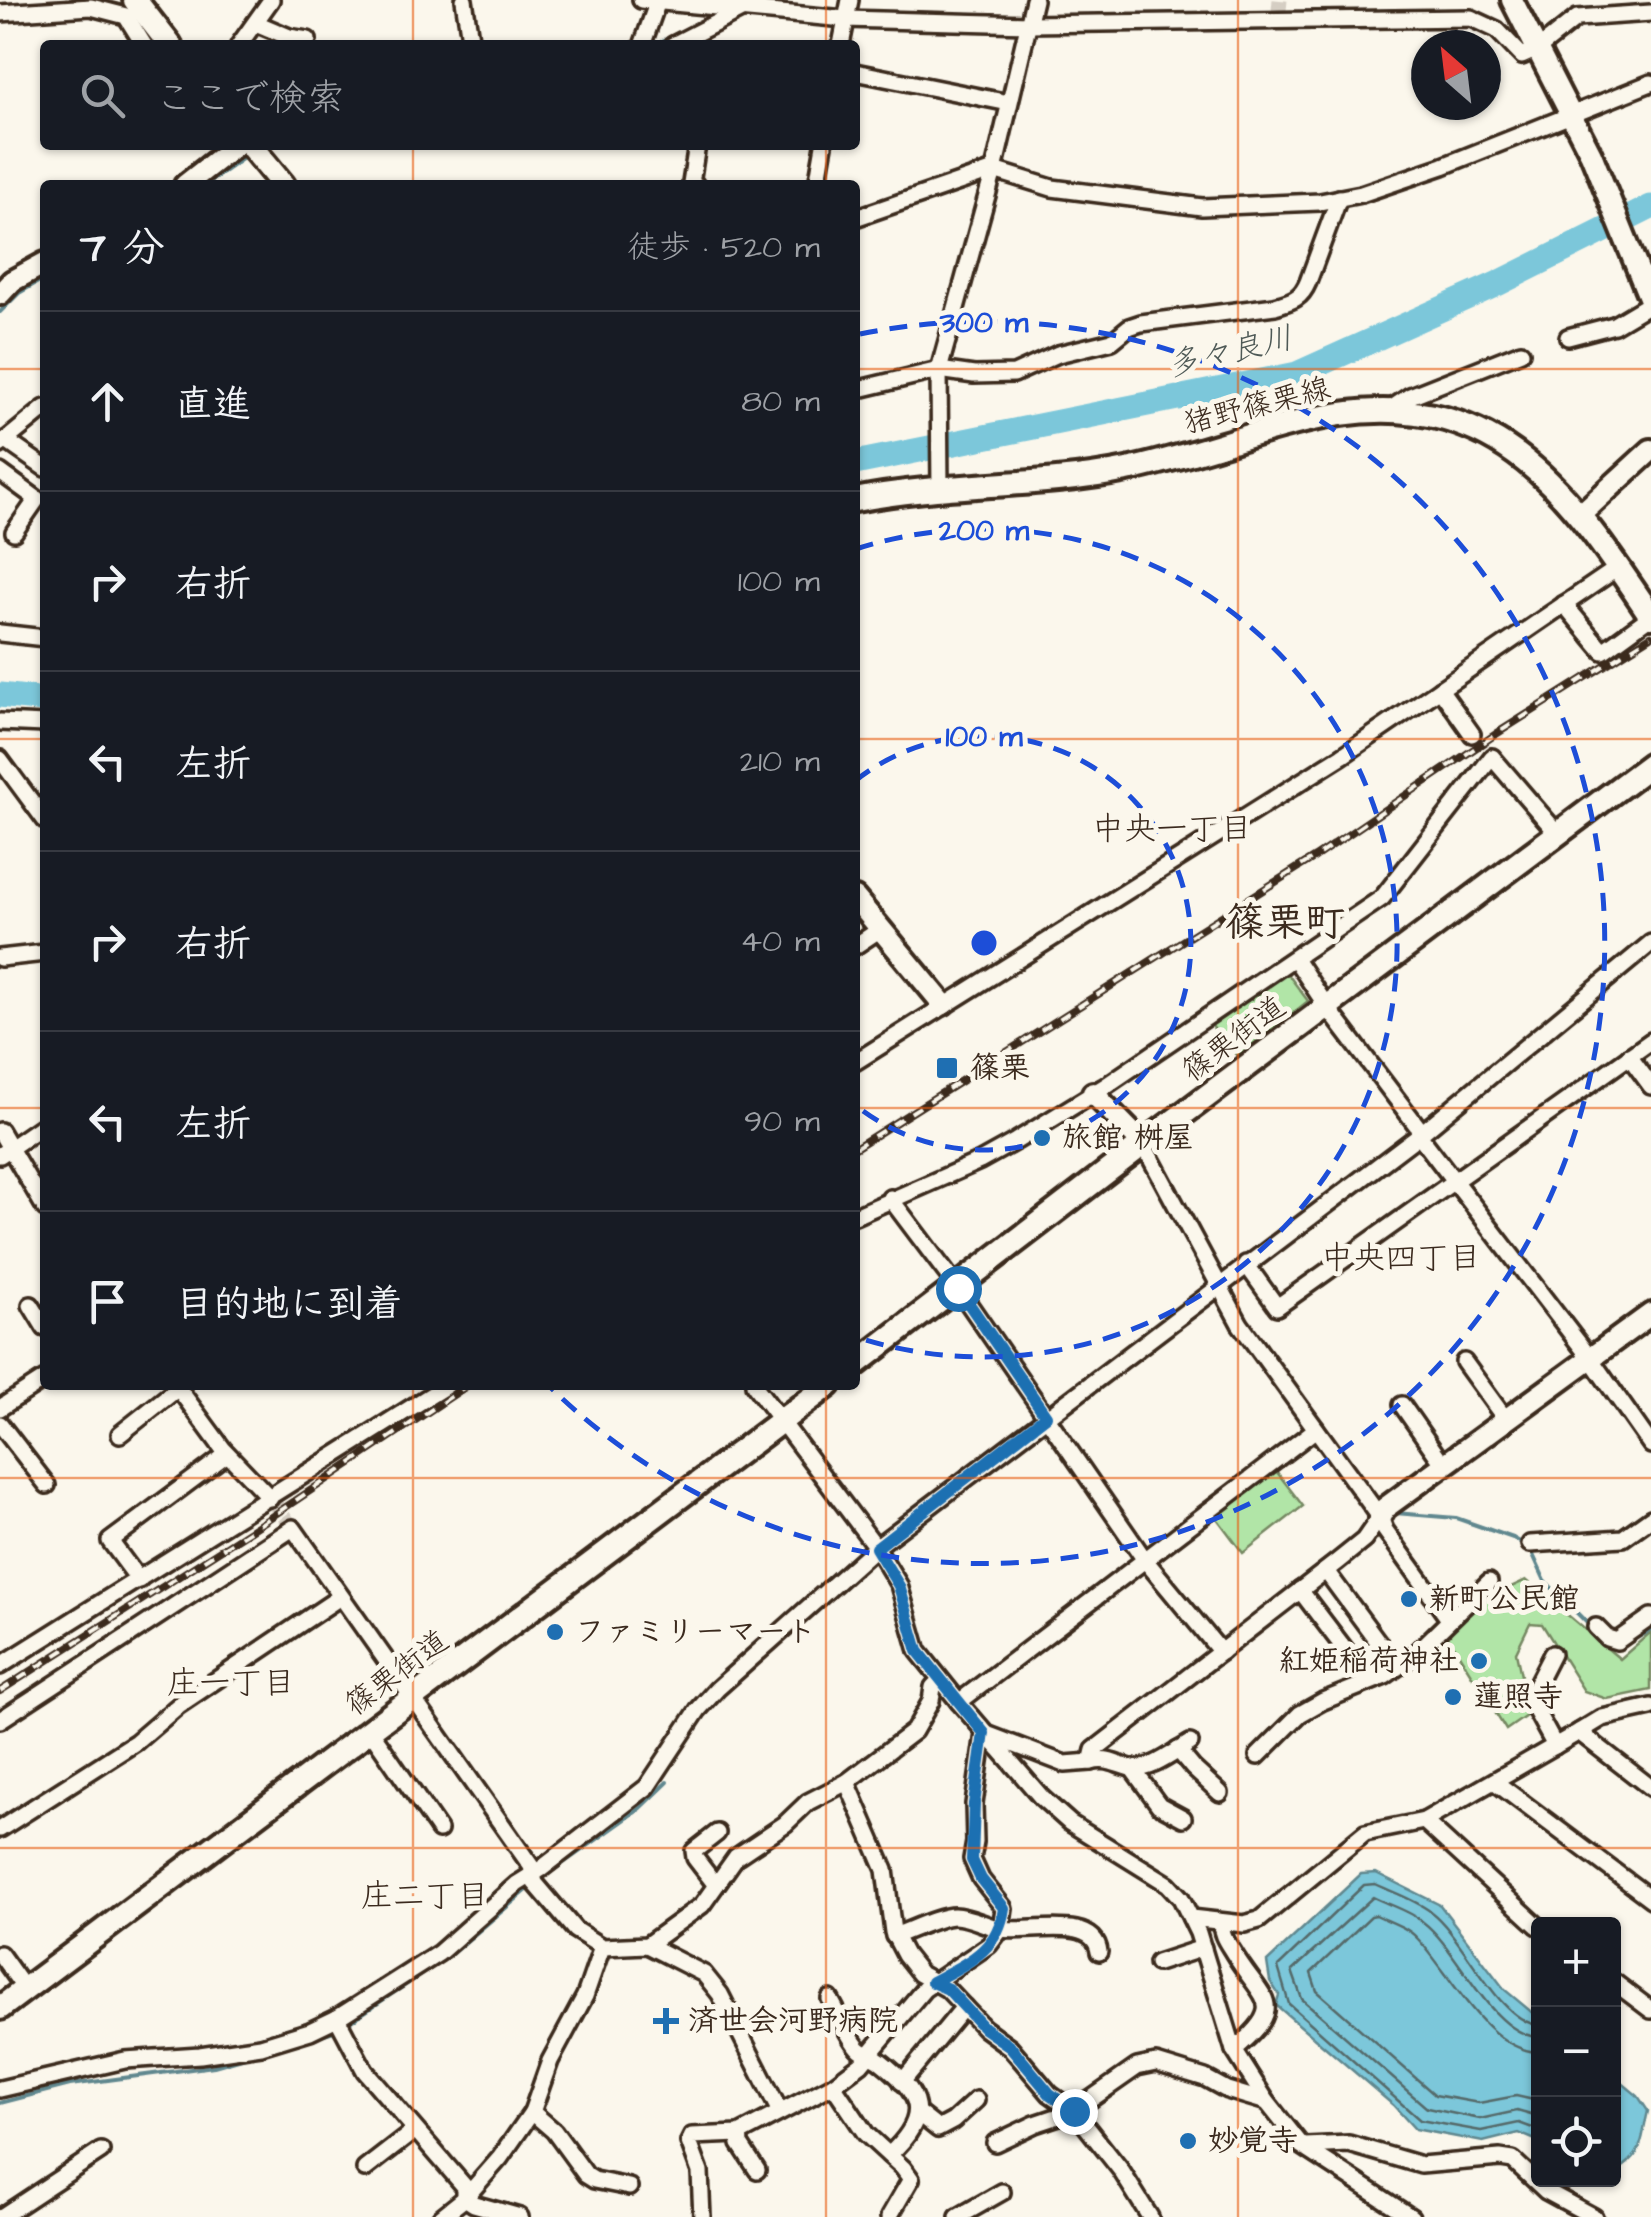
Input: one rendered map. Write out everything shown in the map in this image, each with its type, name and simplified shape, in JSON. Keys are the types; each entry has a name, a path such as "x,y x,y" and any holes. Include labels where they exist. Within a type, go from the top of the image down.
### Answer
{"main road":[{"path":"135,0 166,40"},
{"path":"254,150 280,180"},
{"name":"猪野篠栗線","path":"860,499 940,486 1068,481 1132,469 1324,418 1386,412 1434,417 1482,431 1523,457 1580,515 1651,616"},
{"name":"篠栗街道","path":"860,1361 1651,764"},
{"name":"篠栗街道","path":"0,2008 822,1390"}],"street":[{"path":"243,40 271,0"},
{"path":"464,0 470,40"},
{"path":"641,0 747,4 845,19 1028,24 1279,16 1471,18 1496,30 1522,56 1577,18 1651,13"},
{"path":"842,40 850,0"},
{"path":"940,486 939,370 994,170 1034,0"},
{"path":"1512,0 1609,197 1651,302 1614,325 1568,337"},
{"path":"644,40 658,1"},
{"path":"682,40 747,4"},
{"path":"0,13 91,7 126,16 141,40"},
{"path":"256,23 288,37 308,40"},
{"path":"860,73 1009,103"},
{"path":"860,216 994,170 1052,188 1202,207 1282,205 1339,198 1443,166 1651,84"},
{"path":"192,180 230,150"},
{"path":"691,180 696,150"},
{"path":"818,180 823,150"},
{"path":"860,389 939,370 1014,374 1058,354 1112,342 1140,323 1292,301 1302,296 1339,198"},
{"path":"0,294 12,281 40,267"},
{"path":"1386,412 1410,396 1521,352"},
{"path":"40,412 3,442 40,465"},
{"path":"1580,515 1651,450"},
{"path":"0,472 37,499 14,532"},
{"path":"860,1059 1342,756 1619,568"},
{"path":"1564,604 1603,651 1651,616"},
{"path":"0,633 40,637"},
{"path":"1440,689 1472,734"},
{"path":"0,722 40,724"},
{"path":"860,1213 980,1162 1092,1094 1296,960 1382,898 1492,758 1558,834"},
{"path":"0,759 40,813"},
{"path":"860,905 943,1004"},
{"path":"860,943 878,930"},
{"path":"0,2089 125,2060 261,2046 310,2032 439,1953 517,1884 647,1788 698,1710 718,1689 876,1548 1419,1134 1651,944"},
{"path":"0,958 40,954"},
{"path":"1296,960 1326,1008 1418,1126 1419,1134 1590,1358 1651,1445"},
{"path":"1246,1264 1277,1307 1651,1041"},
{"path":"1628,1056 1651,1086"},
{"path":"1092,1094 1144,1144 1240,1324 1448,1618"},
{"path":"5,1152 40,1128"},
{"path":"0,1131 5,1152 40,1201"},
{"path":"890,1198 958,1288 1145,1560 1220,1652"},
{"path":"31,1305 40,1320"},
{"path":"1091,1762 1094,1750 1364,1540 1385,1508 1651,1314"},
{"path":"1464,1362 1506,1420"},
{"path":"0,1408 40,1382"},
{"path":"120,1434 173,1390"},
{"path":"179,1390 227,1454 270,1498"},
{"path":"0,1666 436,1390"},
{"path":"758,1390 876,1548 899,1586 918,1651 984,1733 1070,1823 1168,1884 1181,1898 1203,1948 1234,2050 1267,2102 1302,2146 1412,2217"},
{"path":"1402,1405 1443,1464"},
{"path":"0,1424 47,1485"},
{"path":"959,1702 1316,1428"},
{"path":"138,1580 110,1541 227,1454"},
{"path":"1530,1544 1623,1538 1651,1518"},
{"path":"0,1720 293,1528 533,1874 535,1883 575,1930 602,1947 647,1945 704,1974 720,1994 780,2112"},
{"path":"1326,1570 1379,1643"},
{"path":"1258,1756 1300,1714 1385,1676 1489,1582"},
{"path":"1300,1590 1347,1652"},
{"path":"0,1830 136,1742 179,1706 340,1597"},
{"path":"1596,1628 1607,1638 1618,1640 1651,1618"},
{"path":"1552,1654 1531,1702 1556,1746"},
{"path":"647,1945 702,1904 736,1857 808,1802 847,1782 914,1731 931,1702 933,1687 940,1680"},
{"path":"1191,1918 1244,1924 1259,1920 1365,1832 1424,1821 1602,1718 1651,1707"},
{"path":"370,1730 439,1830"},
{"path":"1579,1732 1651,1788"},
{"path":"984,1733 1065,1764 1100,1760 1132,1768 1160,1804 1183,1818"},
{"path":"702,2217 700,2172 689,2142 692,2136 739,2134 833,2086 869,2055 932,1982 990,1945 1001,1929 1004,1908 981,1879 972,1860 974,1804 984,1733"},
{"path":"1132,1768 1156,1762 1184,1746 1192,1768 1220,1792"},
{"path":"847,1782 885,1870 894,1936 920,1974 948,1989 984,2028 1010,2046 1050,2094 1074,2111 1120,2168 1150,2217"},
{"path":"1495,1782 1651,1899"},
{"path":"1424,1821 1531,1920"},
{"path":"715,1884 694,1851 717,1833"},
{"path":"894,1936 954,1916 1001,1929 1074,1928 1087,1932 1100,1952"},
{"path":"1221,1922 1221,1933 1268,2002 1266,2016 1234,2050"},
{"path":"473,2207 532,2112 550,2061 585,1996 602,1947"},
{"path":"1158,1963 1203,1948"},
{"path":"0,1954 25,1989"},
{"path":"1621,1987 1651,2010"},
{"path":"830,1999 860,2050 902,2082 918,2104 920,2114 938,2129 976,2100"},
{"path":"902,2082 964,2007"},
{"path":"337,2018 364,2071 464,2188 473,2207"},
{"path":"995,2143 1074,2111 1137,2067 1156,2063 1267,2102"},
{"path":"833,2086 866,2134 911,2180 889,2217"},
{"path":"532,2112 554,2131 586,2175 629,2187"},
{"path":"888,2155 906,2138 920,2114"},
{"path":"364,2170 414,2130"},
{"path":"739,2134 740,2144 757,2170"},
{"path":"1302,2146 1349,2144 1421,2165 1513,2160 1546,2191 1594,2217"},
{"path":"2,2217 101,2151"},
{"path":"958,2217 1002,2192"},
{"path":"441,2217 473,2207 520,2217"}],"green space":[{"path":"1287,973 1308,1001 1238,1057 1211,1025"},
{"path":"1273,1467 1303,1506 1243,1553 1213,1513"},
{"path":"1526,1580 1620,1659 1651,1632 1651,1690 1607,1699 1584,1691 1542,1624 1530,1623 1516,1652 1529,1714 1506,1730 1448,1637 1466,1608"}],"water":[{"path":"1376,1873 1440,1905 1505,1990 1531,2012 1531,2138 1519,2133 1483,2142 1415,2129 1393,2105 1276,2005 1279,1995 1270,1981 1267,1962 1361,1874"},
{"path":"1621,2082 1648,2111 1636,2154 1621,2168"}],"waterway":[{"path":"664,40 707,19"},
{"path":"212,180 249,154"},
{"name":"多々良川","path":"860,462 1297,374 1499,283 1651,207"},
{"path":"0,312 19,293 40,281"},
{"name":"多々良川","path":"0,695 40,699"},
{"path":"1391,1515 1456,1518 1513,1538 1530,1548 1545,1581 1590,1626"},
{"path":"1621,1647 1651,1630"},
{"path":"541,1879 641,1808 668,1782"},
{"path":"345,2025 449,1956 533,1885"},
{"path":"289,2045 337,2030"},
{"path":"0,2103 70,2085 214,2066 256,2054"}],"tunnel":[{"path":"1279,10 1280,0"},
{"path":"270,1498 293,1528"}],"railway":[{"path":"860,1145 1315,857 1496,734 1651,636"},
{"path":"0,1691 461,1390"}],"place":[{"name":"篠栗","path":"947,1068"},
{"name":"旅館 桝屋","path":"1042,1138"},
{"name":"新町公民館","path":"1409,1599"},
{"name":"ファミリーマート","path":"555,1632"},
{"name":"紅姫稲荷神社","path":"1479,1661"},
{"name":"蓮照寺","path":"1453,1697"},
{"name":"済世会河野病院","path":"666,2021"},
{"name":"妙覚寺","path":"1188,2141"}],"district":[{"name":"中央一丁目","path":"1172,829"},
{"name":"篠栗町","path":"1285,923"},
{"name":"中央四丁目","path":"1401,1258"},
{"name":"庄一丁目","path":"231,1683"},
{"name":"庄二丁目","path":"425,1896"}],"route":[{"path":"958,1288 1046,1416 876,1548 899,1586 918,1651 984,1733 974,1804 972,1860 981,1879 1004,1908 1001,1929 990,1945 932,1982 948,1989 984,2028 1010,2046 1050,2094 1074,2111"}]}
